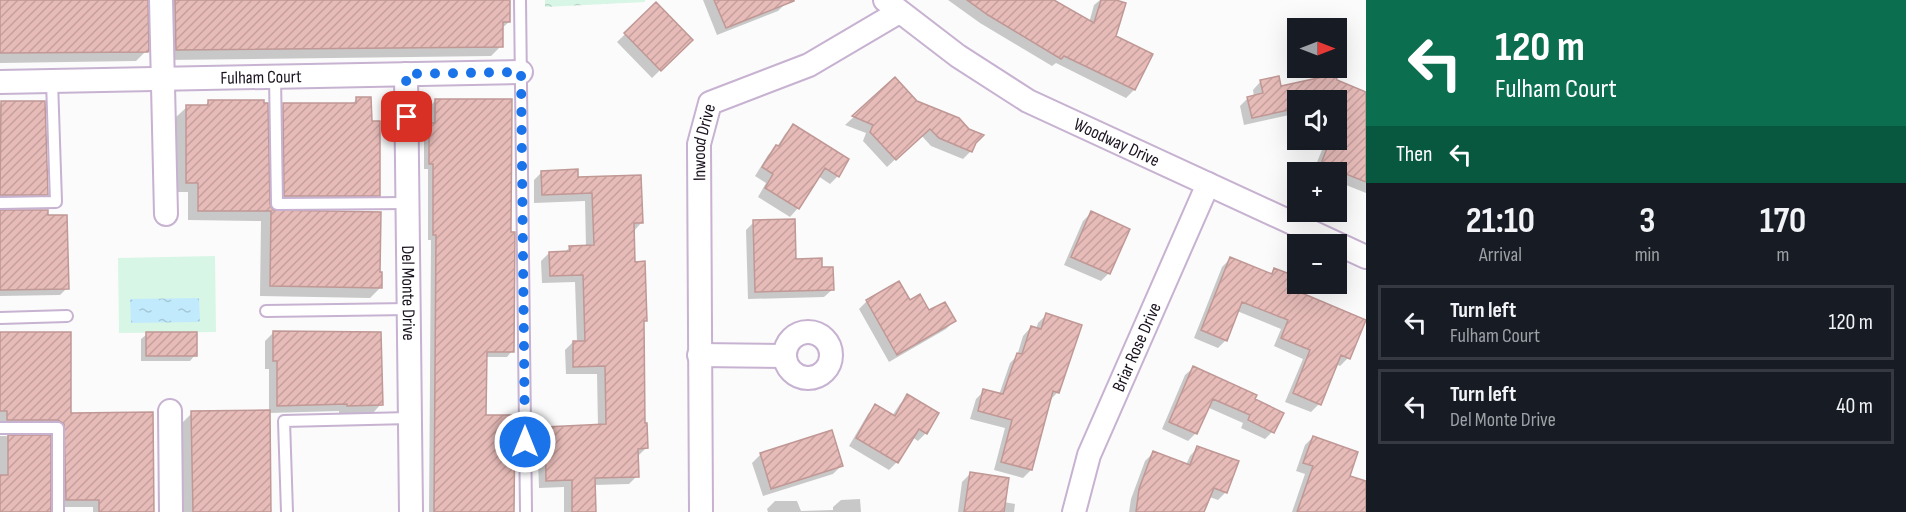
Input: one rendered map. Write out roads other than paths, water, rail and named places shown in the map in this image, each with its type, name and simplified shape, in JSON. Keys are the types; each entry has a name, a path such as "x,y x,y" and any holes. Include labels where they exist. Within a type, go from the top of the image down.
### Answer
{"street":[{"path":"161,0 166,214"},
{"name":"Woodway Drive","path":"892,6 958,56 1028,101 1366,256"},
{"name":"Inwood Drive","path":"701,512 699,144 710,103 809,65 892,6"},
{"name":"Fulham Court","path":"0,82 521,72"},
{"name":"Del Monte Drive","path":"406,74 411,512"},
{"name":"Briar Rose Drive","path":"1074,512 1089,455 1208,183"},
{"path":"699,355 785,356"},
{"path":"170,411 171,512"}],"lane":[{"path":"520,0 526,512"},
{"path":"275,76 277,204 408,203"},
{"path":"0,203 57,202 52,81"},
{"path":"266,310 409,309"},
{"path":"0,318 67,316"},
{"path":"287,512 284,421 410,418"},
{"path":"0,428 58,428 58,512"}],"water":[{"path":"199,298 200,322 131,323 130,299"}]}
